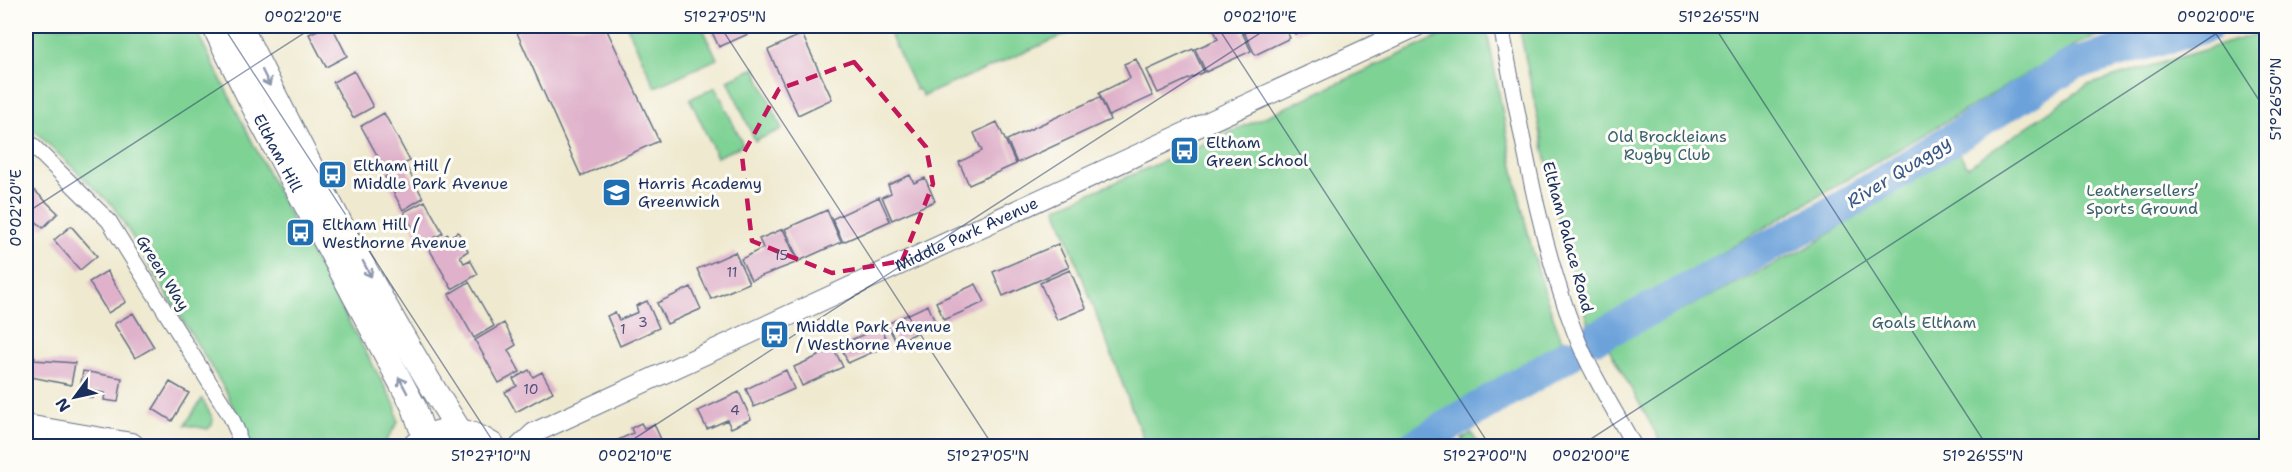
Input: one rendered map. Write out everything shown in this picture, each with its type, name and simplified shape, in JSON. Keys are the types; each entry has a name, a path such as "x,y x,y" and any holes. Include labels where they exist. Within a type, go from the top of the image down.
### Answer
{"highway":[{"path":"26,428 131,447"},
{"path":"421,443 439,433 459,430 492,447"}],"main road":[{"name":"Eltham Hill","path":"214,26 258,116 414,407 421,443"},
{"name":"Eltham Hill","path":"240,26 346,232 459,430"}],"street":[{"name":"Middle Park Avenue","path":"520,447 534,433 1417,26"},
{"name":"Eltham Palace Road","path":"1501,26 1539,210 1575,333 1634,447"},
{"name":"Green Way","path":"26,139 109,221 231,417 237,433 238,447"}],"highlighted area":[{"path":"854,62 926,147 933,184 902,261 832,273 752,241 742,156 779,89"}],"green space":[{"path":"26,26 194,26 282,201 395,405 398,422 383,446 262,446 247,443 227,393 114,207 26,123"},
{"path":"627,26 702,26 717,59 655,87"},
{"path":"886,26 1085,26 923,96 919,89 916,90"},
{"path":"1462,26 1486,26 1528,233 1552,313 1567,352 1404,446 1146,446 1056,208 1265,117"},
{"name":"Old Brockleians Rugby Club","path":"1519,26 2125,26 2078,44 1590,330 1564,248"},
{"path":"2266,31 2266,446 1663,446 1608,347 1807,248 1958,152 1968,167 2088,85"},
{"path":"755,68 782,129 755,141 728,80"},
{"path":"716,87 743,145 717,157 690,99"},
{"path":"202,399 213,419 212,425 208,429 185,425"},
{"path":"1472,433 1479,446 1466,446 1462,439"}],"building":[{"path":"326,26 332,26 347,56 326,67 309,34"},
{"path":"514,26 605,26 659,141 581,176"},
{"path":"709,26 766,26 719,47"},
{"path":"1231,26 1234,31 1240,28 1251,51 1206,72 1195,49 1218,39 1213,28"},
{"path":"1258,26 1284,26 1290,38 1255,55 1244,32"},
{"path":"1291,26 1314,26 1295,34"},
{"path":"802,34 832,99 798,115 768,50"},
{"path":"1193,49 1204,72 1158,93 1147,70"},
{"path":"1136,59 1153,96 1109,116 1099,93 1130,78 1124,64"},
{"path":"354,71 373,107 353,118 333,82"},
{"path":"1100,97 1110,120 1017,163 1007,140"},
{"path":"384,113 410,161 387,173 361,126"},
{"path":"997,122 1016,164 969,185 959,162 982,151 974,133"},
{"path":"406,166 423,198 403,210 385,177"},
{"path":"910,175 914,183 925,178 935,201 892,220 882,197 891,193 888,185"},
{"path":"33,189 58,213 43,228 26,212 26,197"},
{"path":"879,197 890,221 843,242 832,219"},
{"path":"425,201 443,233 422,245 404,212"},
{"path":"827,210 841,242 799,261 785,229"},
{"path":"71,226 97,256 80,270 54,240"},
{"path":"783,229 798,262 751,280 741,259 763,248 759,239"},
{"path":"458,232 468,251 460,256 464,263 470,260 478,274 452,289 427,245 448,234 449,237"},
{"path":"1058,244 1069,267 1003,296 993,272"},
{"path":"735,252 749,283 711,299 697,269"},
{"path":"1070,270 1086,308 1057,320 1040,283"},
{"path":"107,271 126,302 108,313 89,282"},
{"path":"469,282 494,326 474,338 449,294"},
{"path":"976,284 985,302 944,320 936,302"},
{"path":"691,287 701,309 667,324 657,303"},
{"path":"647,301 659,328 620,346 607,316 615,312 619,320 638,312 636,306"},
{"path":"928,305 936,324 896,342 887,324"},
{"path":"133,313 154,347 135,358 114,324"},
{"path":"504,323 516,345 508,350 520,372 499,383 475,340"},
{"path":"880,327 889,345 848,363 840,345"},
{"path":"834,349 843,367 802,386 794,367"},
{"path":"26,355 35,357 34,360 75,363 71,385 26,376"},
{"path":"529,370 533,377 542,372 553,392 516,412 505,392 517,386 513,379"},
{"path":"786,370 794,389 754,407 746,389"},
{"path":"83,371 122,378 118,402 104,400 105,393 94,391 93,398 79,395"},
{"path":"170,382 189,393 172,421 153,409"},
{"path":"739,392 751,419 731,428 727,420 707,429 698,411"},
{"path":"641,423 644,428 654,424 664,446 621,446 618,440 633,433 631,428"}],"waterway":[{"name":"River Quaggy","path":"1597,337 1834,212 2072,65 2207,26"},
{"name":"River Quaggy","path":"1414,446 1568,355"}],"place":[{"name":"Eltham Green School","path":"1185,151"},
{"name":"Eltham Hill / Middle Park Avenue","path":"332,174"},
{"name":"Harris Academy Greenwich","path":"617,192"},
{"name":"Eltham Hill / Westhorne Avenue","path":"301,233"},
{"name":"Middle Park Avenue / Westhorne Avenue","path":"775,335"}],"park label":[{"name":"Leathersellers’ Sports Ground","path":"2142,199"},
{"name":"Goals Eltham","path":"1924,322"}]}
